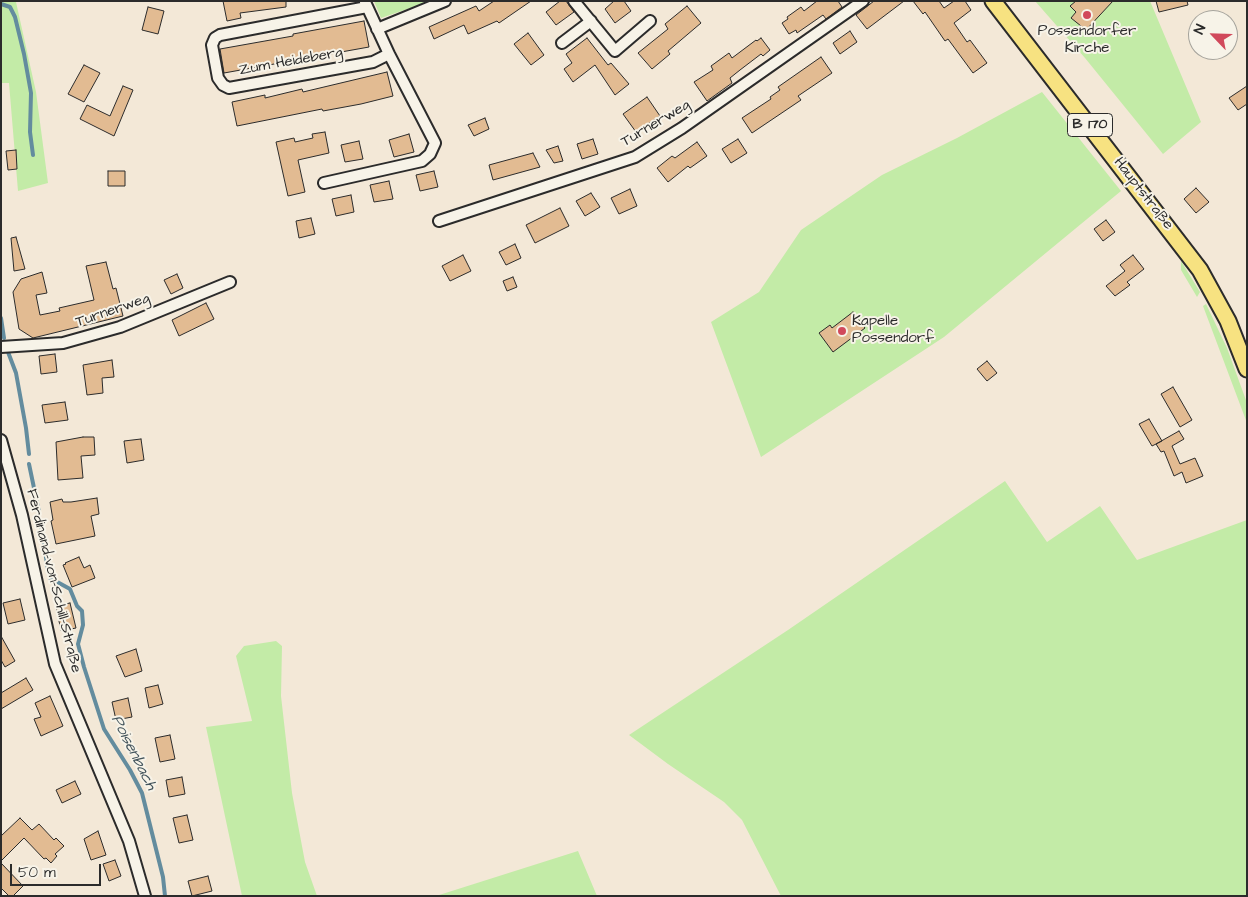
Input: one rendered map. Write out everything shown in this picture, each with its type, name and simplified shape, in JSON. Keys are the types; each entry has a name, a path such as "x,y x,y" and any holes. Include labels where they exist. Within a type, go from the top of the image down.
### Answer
{"main road":[{"name":"Hauptstraße","path":"993,1 1200,270 1228,321 1247,369"}],"street":[{"path":"377,30 445,1"},
{"path":"574,1 615,50 650,21"},
{"name":"Turnerweg","path":"439,221 635,156 682,128 863,1"},
{"name":"Zum Heideberg","path":"324,182 422,161 430,154 435,143 377,30 366,4 220,35 212,45 218,78 223,85 230,88 373,62 389,54"},
{"path":"562,43 591,21"},
{"name":"Turnerweg","path":"1,347 63,343 120,327 230,282"},
{"name":"Ferdinand-von-Schill-Straße","path":"1,440 22,516 55,664 129,841 145,896"}],"green space":[{"path":"1,1 24,1 16,2 36,92 48,183 18,191 9,83 1,83"},
{"path":"374,1 431,1 381,18"},
{"path":"1035,1 1150,1 1201,122 1163,154 1085,58"},
{"path":"1042,92 1121,191 944,337 761,457 711,322 759,292 801,230 882,175 957,138"},
{"path":"1181,261 1200,292 1197,297 1181,270"},
{"path":"1206,304 1227,348 1247,403 1247,423 1203,306"},
{"path":"1005,481 1047,542 1100,506 1137,560 1247,520 1247,896 781,896 742,820 724,802 629,735 788,630"},
{"path":"276,641 282,646 281,696 292,793 305,862 317,896 242,896 206,727 252,721 236,656 244,646"},
{"path":"578,851 597,896 436,896"}],"building":[{"path":"223,1 286,1 286,7 240,13 241,18 227,21"},
{"path":"494,1 531,1 499,23 497,21 468,34 464,25 434,39 429,27 476,6 479,11"},
{"path":"560,1 566,1 574,12 556,25 546,12"},
{"path":"614,1 624,1 631,11 615,23 605,9"},
{"path":"817,1 838,1 842,7 826,19 823,15 797,33 796,30 789,34 782,23 788,19 787,17 801,7 804,11"},
{"path":"874,1 904,1 867,29 856,15"},
{"path":"913,1 939,1 944,8 954,1 965,1 971,10 954,23 967,42 970,40 987,63 973,73 948,39 945,41 925,12 923,14"},
{"name":"Possendorfer Kirche","path":"1076,1 1113,1 1086,30 1071,18 1076,12 1070,6"},
{"path":"1156,1 1187,1 1188,5 1159,12"},
{"path":"687,6 701,23 668,51 670,54 652,69 638,53 668,29 665,24"},
{"path":"148,7 164,11 158,34 142,30"},
{"path":"364,21 369,47 224,73 220,49"},
{"path":"850,31 857,42 840,54 833,43"},
{"path":"528,33 544,55 531,65 514,44"},
{"path":"587,38 608,65 611,63 629,84 615,95 595,65 573,82 564,69 572,63 566,54"},
{"path":"761,38 770,50 763,56 761,54 730,78 732,83 707,101 694,82 713,70 711,66 729,53 732,58"},
{"path":"821,57 832,73 798,96 801,100 752,133 742,118 771,99 770,97 780,90 778,87"},
{"path":"84,65 100,73 84,102 68,94"},
{"path":"387,72 393,96 361,104 323,111 322,109 237,126 232,102 265,95 265,98 302,89 303,92"},
{"path":"123,86 133,90 114,136 80,119 87,105 110,116"},
{"path":"1247,86 1247,104 1238,110 1229,98"},
{"path":"647,97 660,116 636,132 623,114"},
{"path":"485,118 489,129 474,136 468,125"},
{"path":"325,132 329,153 298,160 305,192 288,196 276,142 294,138 295,142 313,138 312,134"},
{"path":"409,134 414,152 394,157 389,140"},
{"path":"593,139 598,154 582,159 577,144"},
{"path":"738,139 747,153 731,163 722,149"},
{"path":"359,141 363,159 345,162 341,145"},
{"path":"697,142 707,156 690,168 688,166 668,182 657,168 672,156 675,158"},
{"path":"558,146 563,161 554,163 546,150"},
{"path":"16,150 17,169 8,170 6,151"},
{"path":"533,153 540,167 493,180 489,165"},
{"path":"108,171 125,171 125,186 108,186"},
{"path":"434,171 438,187 420,191 416,175"},
{"path":"389,181 393,199 374,202 370,185"},
{"path":"1196,188 1209,202 1196,213 1184,199"},
{"path":"630,189 637,206 619,214 611,198"},
{"path":"591,193 600,207 585,216 576,201"},
{"path":"351,195 354,212 336,216 332,199"},
{"path":"560,208 569,226 535,243 526,225"},
{"path":"311,218 315,234 299,238 296,221"},
{"path":"1106,220 1115,232 1103,241 1094,229"},
{"path":"16,237 25,269 14,271 11,238"},
{"path":"515,244 521,258 506,265 499,252"},
{"path":"463,255 471,271 450,281 442,266"},
{"path":"1133,255 1144,269 1127,282 1130,285 1115,296 1106,286 1125,271 1120,265"},
{"path":"106,262 113,289 116,288 123,316 33,338 19,329 13,292 21,279 42,272 47,293 36,295 40,315 60,311 59,308 94,300 86,266"},
{"path":"177,274 183,288 171,294 164,280"},
{"path":"513,277 517,287 507,291 503,281"},
{"path":"206,303 214,319 179,336 172,320"},
{"name":"Kapelle Possendorf","path":"853,312 865,328 833,352 819,333 830,325 832,328"},
{"path":"55,354 57,372 41,374 39,356"},
{"path":"112,360 114,377 102,378 103,393 87,395 83,365"},
{"path":"987,361 997,373 987,381 977,369"},
{"path":"1173,387 1192,420 1180,427 1161,394"},
{"path":"65,402 68,420 45,423 42,405"},
{"path":"1149,419 1162,441 1152,446 1139,424"},
{"path":"1179,431 1184,439 1172,446 1180,464 1195,458 1203,476 1186,483 1182,472 1174,476 1164,451 1161,452 1156,444"},
{"path":"94,437 95,455 81,456 83,478 58,480 56,442"},
{"path":"141,439 144,460 127,463 124,441"},
{"path":"97,498 99,514 91,516 95,536 56,544 51,521 53,520 50,502 62,499 63,502 71,502"},
{"path":"79,557 84,568 90,565 95,578 72,587 63,565"},
{"path":"20,599 25,620 8,624 3,603"},
{"path":"70,603 76,628 61,631 56,606"},
{"path":"1,636 15,661 5,667 1,660"},
{"path":"136,649 142,671 125,677 116,656"},
{"path":"26,678 33,690 1,709 1,693"},
{"path":"158,685 163,704 149,708 145,688"},
{"path":"50,696 63,726 41,736 34,719 41,717 35,703"},
{"path":"128,698 132,717 116,720 112,702"},
{"path":"170,735 175,759 160,762 155,738"},
{"path":"182,777 185,794 169,797 166,780"},
{"path":"75,781 81,794 62,803 56,790"},
{"path":"187,815 193,840 179,843 173,818"},
{"path":"20,818 32,830 39,824 54,840 56,838 64,846 55,854 57,856 51,863 46,858 44,859 24,838 1,861 1,836"},
{"path":"98,831 106,855 91,860 84,839"},
{"path":"115,860 121,876 109,881 103,864"},
{"path":"1,863 23,886 13,896 9,896 1,888"},
{"path":"208,876 212,891 192,896 188,881"}],"waterway":[{"path":"1,4 10,7 15,17 24,54 31,93 30,132 33,155"},
{"name":"Poisenbach","path":"1,318 4,338"},
{"name":"Poisenbach","path":"8,352 16,373 29,454"},
{"name":"Poisenbach","path":"29,464 39,512"},
{"name":"Poisenbach","path":"41,526 48,570"},
{"name":"Poisenbach","path":"50,578 70,589 77,606 82,611 83,625 78,644 84,667 104,729 142,793 163,877 165,896"}],"place":[{"name":"Possendorfer Kirche","path":"1087,15"},
{"name":"Kapelle Possendorf","path":"842,331"}]}
